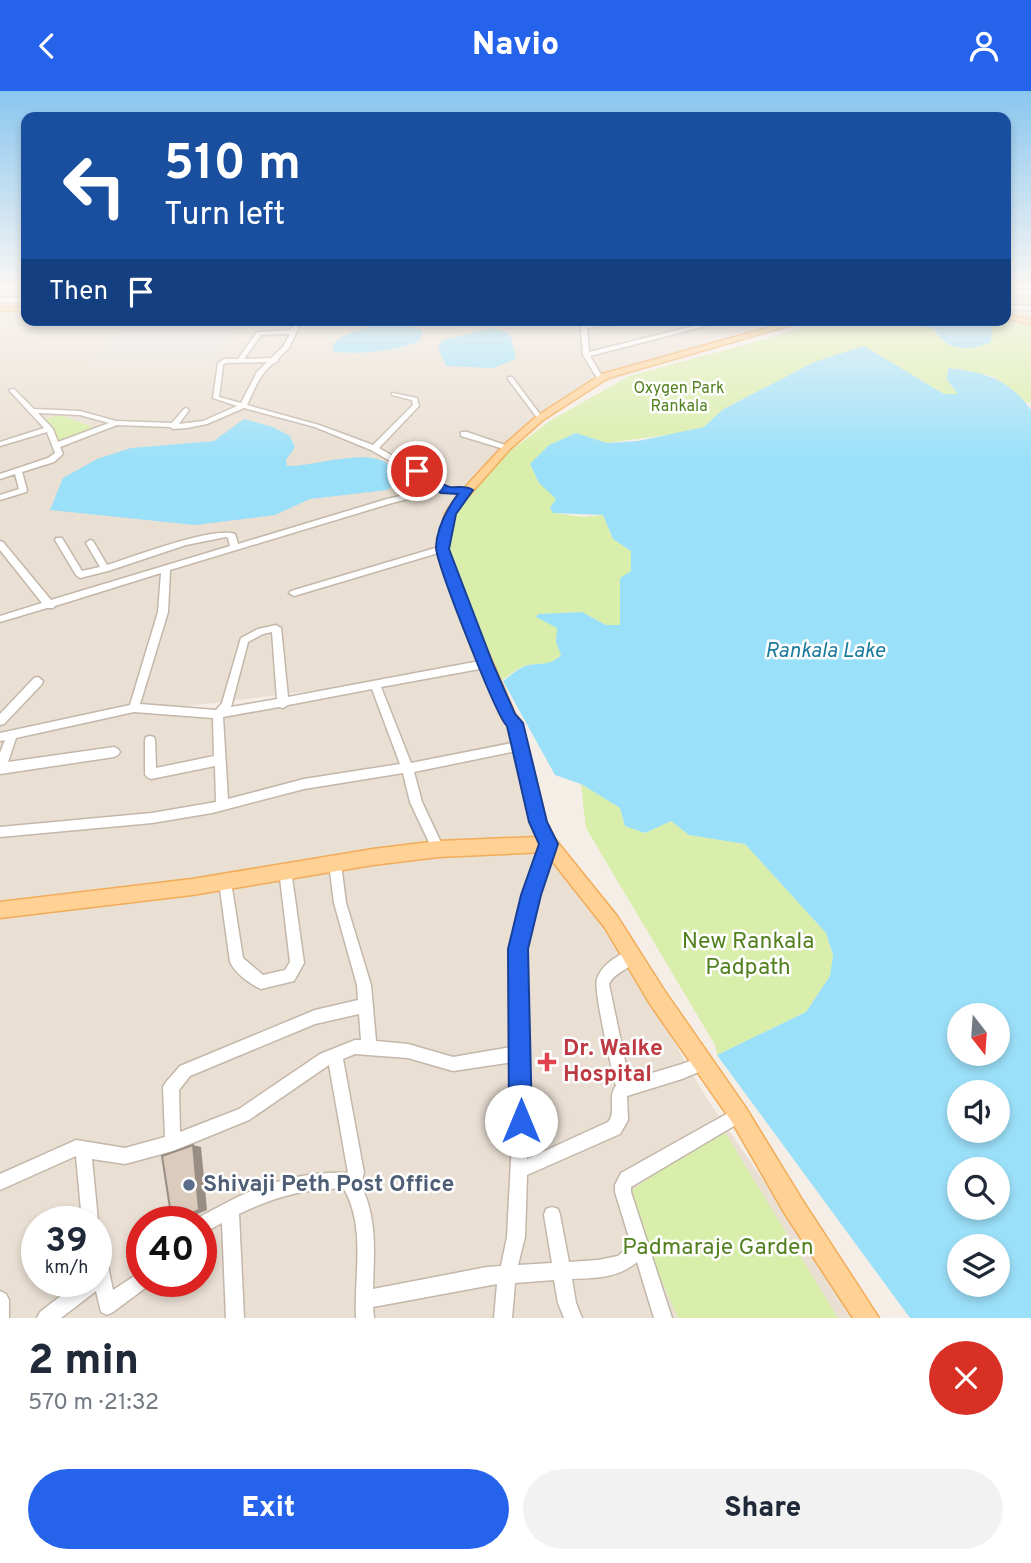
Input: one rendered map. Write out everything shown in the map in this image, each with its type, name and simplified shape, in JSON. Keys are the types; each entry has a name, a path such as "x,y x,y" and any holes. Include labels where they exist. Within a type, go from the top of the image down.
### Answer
{"main road":[{"path":"724,343 600,379 540,418 507,447 467,490 450,514 442,549 485,664 509,718 515,723 538,822 548,844 611,922 739,1115 793,1206 867,1318"},
{"path":"0,910 225,882 285,870 438,849 548,844"}],"street":[{"path":"240,360 252,343"},
{"path":"35,411 80,413 116,423 173,427 205,423 243,407 260,372 276,360 286,343"},
{"path":"585,343 586,355 600,379"},
{"path":"586,355 633,343"},
{"path":"276,360 240,360 220,364 219,384 215,395 243,407 317,426 374,448 446,490"},
{"path":"510,378 540,418"},
{"path":"0,477 56,458 59,454 49,429 35,411 12,390"},
{"path":"374,448 417,405 415,399 394,394"},
{"path":"173,427 186,410"},
{"path":"55,446 116,423"},
{"path":"0,444 49,429"},
{"path":"464,434 507,447"},
{"path":"0,498 23,489 18,471"},
{"path":"1,620 390,501 446,490 467,490"},
{"path":"59,540 80,575 184,543 227,534 232,536 235,548"},
{"path":"90,543 105,569"},
{"path":"1,546 12,555 50,606"},
{"path":"294,593 442,549"},
{"path":"0,558 12,555"},
{"path":"134,708 163,612 166,569"},
{"path":"222,805 218,714 227,705 244,640 249,635 276,628 283,704"},
{"path":"114,752 0,768 6,736 134,708 218,714 283,704 485,664"},
{"path":"0,721 38,681"},
{"path":"374,684 407,768 416,802 438,849"},
{"path":"150,740 151,774 220,760"},
{"path":"0,832 152,818 222,805 304,784 522,746"},
{"path":"503,1318 507,1277 516,1237 521,1053 516,992 518,949 531,895 548,844"},
{"path":"335,864 340,903 355,947 366,1005 369,1047"},
{"path":"225,882 237,962 261,982 274,980 289,976 297,963 285,870"},
{"path":"624,1090 602,983 608,971 633,956"},
{"path":"173,1143 172,1087 176,1078 185,1071 315,1017 366,1005"},
{"path":"0,1182 83,1147 125,1156 173,1143 244,1115 335,1055 355,1047 408,1051 453,1064 521,1053"},
{"path":"335,1055 356,1173"},
{"path":"518,1171 614,1128 620,1120 619,1093 624,1090 681,1075 703,1063"},
{"path":"663,1318 623,1185 627,1179 739,1115"},
{"path":"83,1147 89,1206"},
{"path":"217,1218 269,1192 329,1178 349,1181 359,1194 365,1213 364,1309 452,1282 622,1264 640,1247"},
{"path":"230,1212 235,1318"},
{"path":"552,1215 573,1318"},
{"path":"109,1312 126,1296"},
{"path":"47,1318 74,1297"},
{"path":"0,1300 0,1318"}],"shaded area":[{"path":"0,343 721,343 578,392 540,418 487,467 498,692 525,776 546,820 705,1096 858,1318 0,1318","holes":["383,682 205,713 154,710 205,704"]},
{"path":"107,343 225,343 212,365 88,365"}],"green space":[{"name":"Oxygen Park Rankala","path":"750,343 1031,343 1031,403 1025,402 993,376 949,368 947,380 959,394 944,394 864,346 814,362 722,410 704,427 687,432 607,443 575,433 530,464 539,483 552,492 556,499 553,513 584,517 603,515 613,539 631,551 631,571 620,579 620,625 606,625 582,612 539,614 557,627 561,655 548,663 524,666 494,683 442,549 450,514 510,451 550,421 629,376"},
{"path":"60,415 96,428 55,446 42,420"},
{"name":"New Rankala Padpath","path":"581,784 620,808 625,826 645,833 671,821 689,835 745,844 826,933 834,959 830,976 806,1012 717,1055 715,1045 586,828"},
{"name":"Padmaraje Garden","path":"723,1129 838,1318 678,1318 624,1195"}],"water":[{"path":"335,343 413,343 367,352 334,352 332,346"},
{"path":"441,343 512,343 516,359 493,368 446,366 438,348"},
{"path":"947,343 988,343 967,348"},
{"name":"Rankala Lake","path":"864,346 944,394 958,394 947,380 948,368 985,375 1005,384 1023,399 1031,410 1031,1318 910,1318 717,1055 806,1012 830,976 833,955 826,933 745,844 689,835 671,821 645,833 625,826 620,808 581,784 555,775 503,681 523,667 552,662 561,655 556,642 557,628 536,617 538,614 582,612 606,625 620,625 620,578 631,571 631,551 613,539 603,515 553,513 550,508 556,499 539,483 530,464 549,445 576,433 607,443 638,441 704,427 722,410 814,362"},
{"path":"244,419 273,427 290,436 295,447 286,460 287,466 349,458 373,458 383,461 406,477 387,490 310,499 275,515 195,525 50,510 63,478 97,459 131,448 214,441"}],"building":[{"name":"Shivaji Peth Post Office","path":"193,1145 199,1206 170,1206 162,1156"}],"place":[{"name":"Dr. Walke Hospital","path":"547,1062"},
{"name":"Shivaji Peth Post Office","path":"189,1185"}],"route":[{"path":"417,471 446,490 467,490 450,514 442,549 485,664 509,718 515,723 538,822 548,844 531,895 518,949 516,992 521,1053 521,1121"}]}
